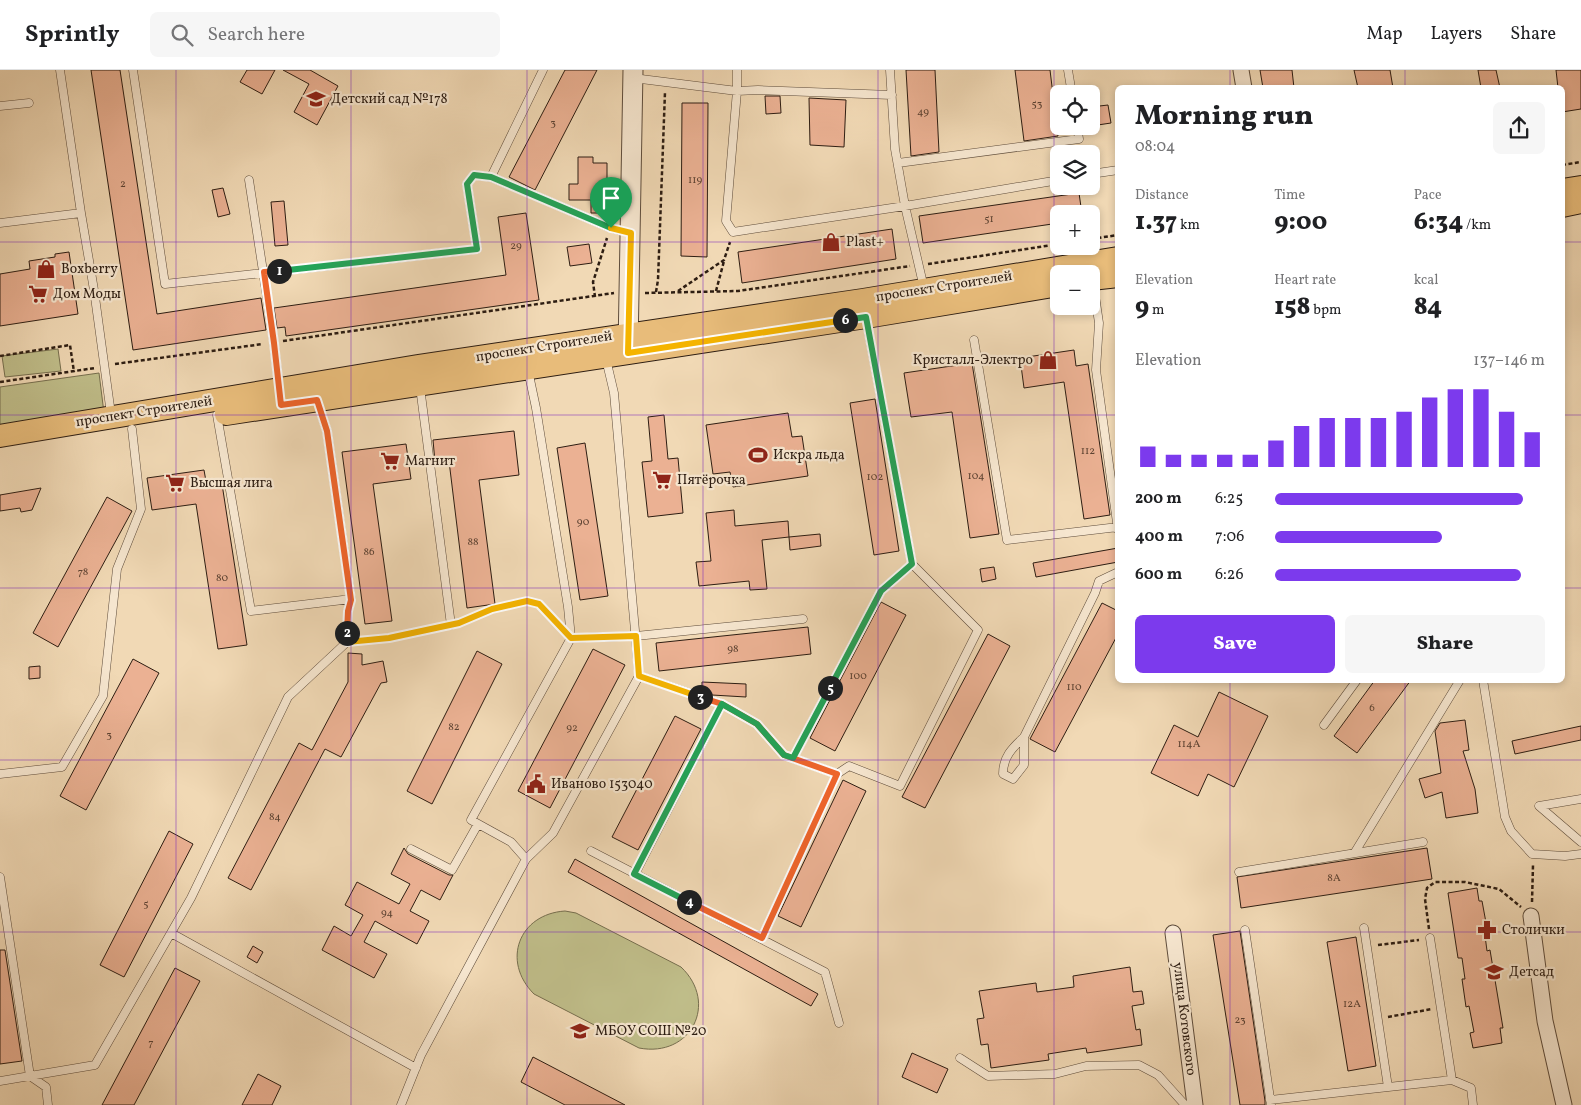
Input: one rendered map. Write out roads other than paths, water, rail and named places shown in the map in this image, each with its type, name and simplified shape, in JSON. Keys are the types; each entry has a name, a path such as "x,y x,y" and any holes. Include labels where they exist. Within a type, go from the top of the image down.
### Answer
{"main road":[{"path":"1565,189 1581,186"},
{"path":"1565,205 1581,202"},
{"name":"проспект Строителей","path":"317,391 419,385 606,357 628,344 924,290 1115,258"},
{"path":"1100,278 1115,276"},
{"name":"проспект Строителей","path":"0,436 111,417 317,391 418,366 866,317 1050,286"},
{"name":"проспект Строителей","path":"0,450 217,415 280,397"}],"street":[{"path":"1241,70 1244,85"},
{"path":"628,344 633,74"},
{"path":"1531,916 1545,1021 1564,1105"},
{"name":"улица Котовского","path":"1173,933 1195,1105"}],"lane":[{"path":"60,70 111,417"},
{"path":"133,70 165,284 477,249 467,184 474,175 491,177 611,228 631,233"},
{"path":"491,177 543,70"},
{"path":"737,70 737,91 726,220 733,232 1050,182"},
{"path":"890,70 895,149 905,206 924,290"},
{"path":"1068,70 1070,85"},
{"path":"633,74 666,82 737,91 758,90 892,95"},
{"path":"0,106 29,103"},
{"path":"898,163 1079,140 1078,135"},
{"path":"1100,173 1115,170"},
{"path":"249,180 264,272 280,397"},
{"path":"0,223 81,213"},
{"path":"1098,315 1099,323 1096,370 1115,514"},
{"path":"762,938 837,774 849,766 900,786 978,630 912,564 866,317"},
{"path":"974,340 1007,540 1115,529"},
{"path":"401,1105 421,1055 526,859 553,833 639,676 614,393 606,357"},
{"path":"526,859 511,842 471,820 571,638 568,607 539,427 527,368"},
{"path":"419,385 450,625"},
{"path":"0,1081 95,1065 191,898 288,697 347,642 348,611 351,600 327,431 317,391"},
{"path":"217,415 251,611 351,600"},
{"path":"0,774 62,767 103,696 117,569 141,510 132,429"},
{"path":"793,758 881,591 912,564"},
{"path":"1024,737 1024,765 1013,780 1003,774 1003,763 1013,748 1024,737 1095,593 1099,581 1115,573"},
{"path":"571,638 636,636 803,619"},
{"path":"639,676 722,704 757,724 784,755 837,774"},
{"path":"1324,725 1355,683"},
{"path":"1355,852 1458,683"},
{"path":"1483,683 1505,817 1511,831 1532,854 1565,856 1581,854"},
{"path":"634,874 722,704"},
{"path":"1581,799 1539,806 1581,842"},
{"path":"411,849 452,870 478,824"},
{"path":"1239,872 1423,842"},
{"path":"591,851 825,972 840,1023"},
{"path":"0,877 30,1076 46,1087 48,1105"},
{"path":"1364,928 1388,1087"},
{"path":"1245,930 1270,1103 1452,1080 1471,1088 1473,1105"},
{"path":"171,933 416,1068"},
{"path":"1430,938 1452,1080"},
{"path":"960,1058 988,1076 1055,1074 1086,1066 1139,1065 1158,1075 1185,1105"}],"place":[{"name":"Детский сад №178","path":"316,99"},
{"name":"Plast+","path":"831,242"},
{"name":"Boxberry","path":"46,269"},
{"name":"Дом Моды","path":"38,294"},
{"name":"Кристалл-Электро","path":"1048,360"},
{"name":"Искра льда","path":"758,455"},
{"name":"Магнит","path":"390,461"},
{"name":"Пятёрочка","path":"662,480"},
{"name":"Высшая лига","path":"175,483"},
{"name":"Иваново 153040","path":"536,784"},
{"name":"Столички","path":"1487,930"},
{"name":"Детсад","path":"1494,972"},
{"name":"МБОУ СОШ №20","path":"580,1031"}]}
